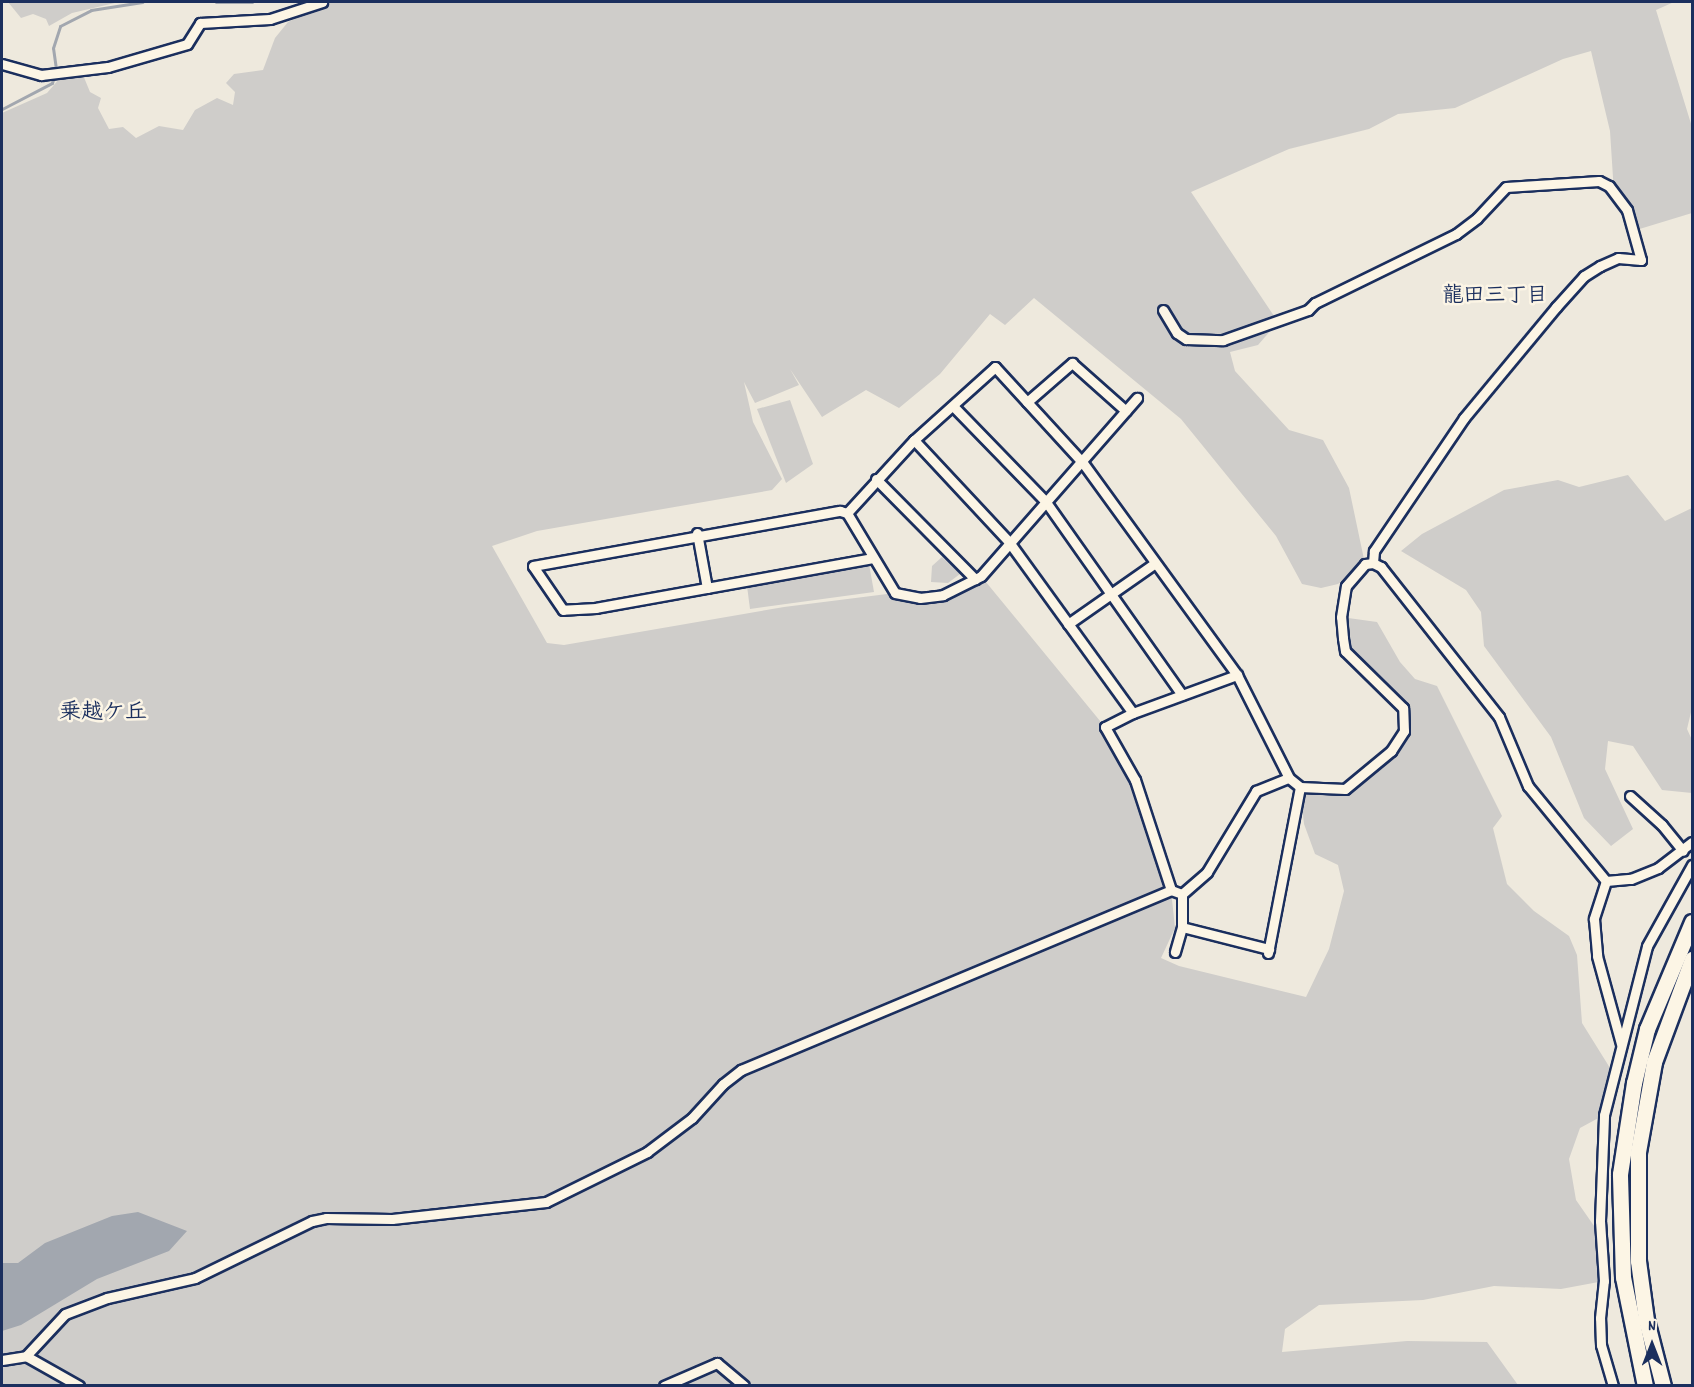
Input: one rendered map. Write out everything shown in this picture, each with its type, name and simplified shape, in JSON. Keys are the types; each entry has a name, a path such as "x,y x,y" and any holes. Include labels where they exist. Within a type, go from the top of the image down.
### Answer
{"highway":[{"path":"1645,1386 1623,1277 1620,1174 1629,1105 1647,1029 1692,922"},
{"path":"1663,1386 1646,1320 1638,1262 1638,1152 1654,1062 1692,959"}],"street":[{"path":"2,64 34,75 108,67 177,48 192,40 200,23 270,19 322,2"},
{"path":"1163,310 1169,323 1186,339 1223,340 1308,310 1315,303 1456,234 1478,218 1506,187 1599,182 1609,186 1627,210 1641,260 1618,258 1600,266 1584,276 1556,307 1464,418 1374,551 1373,563"},
{"path":"1027,402 1072,363 1126,411"},
{"path":"848,513 876,479 914,440 995,367 1083,463 1237,675 1288,778 1300,787 1345,789 1391,751 1404,731 1403,708 1345,651 1341,617 1346,586 1365,564 1373,563 1381,567 1438,645 1499,717 1528,786 1606,881"},
{"path":"873,558 596,608 563,610 534,566 697,533 840,511 848,513 895,593 910,597 943,595 975,579 1083,463 1137,398"},
{"path":"953,406 1046,502 1182,695"},
{"path":"914,440 1010,542 1132,713"},
{"path":"876,479 975,579"},
{"path":"697,533 707,588"},
{"path":"1068,624 1155,563"},
{"path":"1170,890 1135,780 1105,727 1132,713 1237,675"},
{"path":"1175,952 1182,927 1182,894 1207,873 1256,791 1288,778"},
{"path":"1182,927 1268,951 1300,787"},
{"path":"1630,796 1662,825 1683,851"},
{"path":"1606,881 1643,874 1672,861 1692,842"},
{"path":"1613,1386 1601,1345 1604,1281 1600,1169 1604,1115 1647,946 1692,866"},
{"path":"1606,881 1594,919 1596,947 1622,1047"},
{"path":"2,1360 26,1356 65,1314 107,1298 195,1278 312,1221 326,1218 392,1219 546,1202 646,1152 692,1118 723,1084 741,1070 1170,890 1182,894"},
{"path":"26,1356 79,1386"},
{"path":"664,1386 717,1363 744,1386"}],"shaded area":[{"path":"8,2 119,2 72,13 49,26 46,19 33,14 21,18"},
{"path":"303,2 1674,2 1656,10 1692,127 1692,213 1633,231 1614,193 1610,131 1591,51 1563,59 1455,108 1398,114 1369,129 1289,149 1191,192 1278,322 1258,345 1230,352 1235,371 1289,430 1323,440 1349,488 1365,564 1338,584 1321,588 1302,584 1276,536 1181,419 1034,298 1005,325 990,314 940,374 899,408 866,390 822,417 790,369 799,385 755,403 744,382 753,422 782,479 772,490 537,531 492,546 547,643 564,645 784,607 895,593 928,598 981,576 1105,727 1125,761 1171,890 1175,928 1161,958 1179,966 1306,997 1329,949 1344,891 1338,865 1315,854 1304,824 1300,787 1345,789 1399,740 1403,708 1343,638 1341,617 1377,622 1400,662 1415,679 1437,686 1502,816 1493,828 1507,884 1534,911 1569,936 1577,955 1582,1023 1615,1076 1604,1115 1580,1128 1569,1159 1576,1200 1601,1236 1604,1281 1561,1289 1494,1286 1423,1300 1319,1305 1285,1329 1282,1352 1407,1341 1487,1342 1518,1385 2,1385 2,113 47,93 60,78 83,75 90,92 101,98 98,108 109,129 123,127 136,138 159,126 183,130 195,110 217,98 233,105 235,92 226,83 234,74 263,70 275,38 288,22 306,14"},
{"path":"790,400 813,464 786,483 757,409"},
{"path":"1628,475 1665,521 1692,508 1692,708 1687,729 1692,740 1692,793 1662,790 1633,746 1608,741 1605,769 1633,829 1611,846 1584,818 1551,737 1484,646 1481,612 1466,590 1401,551 1422,534 1504,490 1558,480 1579,487"},
{"path":"942,557 960,574 948,583 931,582 932,566"},
{"path":"869,564 874,592 750,609 747,586"},
{"path":"138,1212 187,1231 169,1251 97,1279 21,1325 2,1331 2,1263 18,1263 45,1243 112,1216"}],"waterway":[{"path":"2,109 52,83 56,69 53,48 60,26 91,10 142,2"},
{"path":"216,2 252,2"}],"district":[{"name":"龍田三丁目","path":"1495,297"},
{"name":"乗越ケ丘","path":"103,714"}]}
